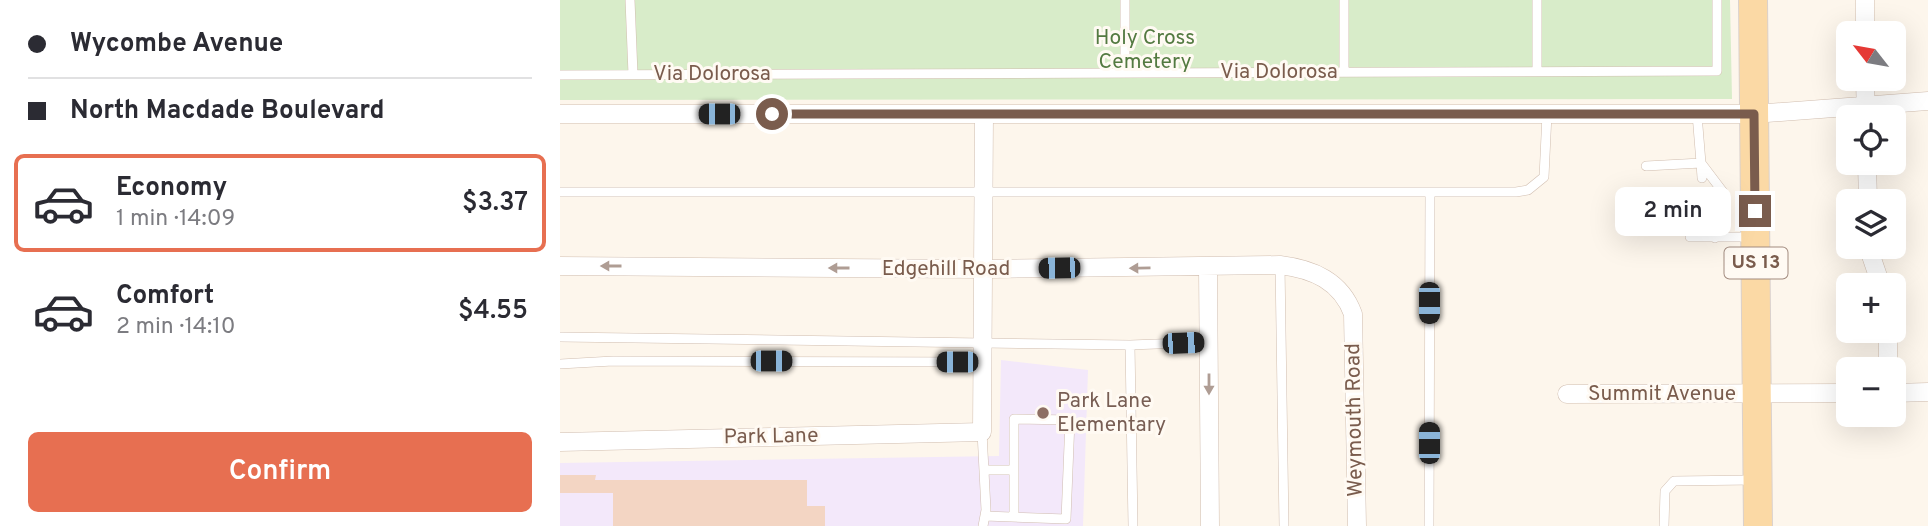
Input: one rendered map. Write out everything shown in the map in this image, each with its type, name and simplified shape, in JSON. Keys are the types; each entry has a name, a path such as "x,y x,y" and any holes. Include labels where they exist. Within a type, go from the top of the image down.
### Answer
{"main road":[{"name":"US 13","path":"1753,0 1758,526"}],"street":[{"path":"1865,0 1865,21"},
{"path":"1905,105 1928,101"},
{"path":"560,114 1836,113"},
{"path":"982,432 985,114"},
{"name":"Edgehill Road","path":"560,266 984,269 1280,265 1308,270 1326,279 1342,292 1353,314"},
{"path":"1208,267 1210,526"},
{"name":"Weymouth Road","path":"1353,314 1357,526"},
{"path":"1906,393 1928,392"},
{"name":"Summit Avenue","path":"1567,394 1836,393"},
{"name":"Park Lane","path":"560,442 982,432"}],"lane":[{"path":"630,0 633,74"},
{"path":"1125,0 1125,73"},
{"path":"1344,0 1344,72"},
{"path":"1537,0 1537,71"},
{"name":"Via Dolorosa","path":"560,75 1717,71 1717,0"},
{"path":"560,192 1516,192 1537,184 1545,169 1547,114"},
{"path":"1697,114 1702,178"},
{"path":"1646,166 1701,163"},
{"path":"1701,163 1723,192"},
{"path":"1429,526 1430,192"},
{"path":"1702,197 1715,238"},
{"path":"1715,238 1723,211"},
{"path":"1690,237 1755,237"},
{"path":"1280,265 1284,526"},
{"path":"560,337 1130,345 1209,342"},
{"path":"1130,345 1133,526"},
{"path":"560,364 613,361 984,362"},
{"path":"982,432 984,521 1014,517 1066,519 1070,420 1014,419 1014,517"},
{"path":"984,471 1014,470"},
{"path":"1664,526 1665,491 1674,481 1758,480"}],"shaded area":[{"name":"Park Lane Elementary","path":"1001,360 1088,370 1083,526 560,526 560,463 999,456"}],"green space":[{"name":"Holy Cross Cemetery","path":"560,0 1730,0 1732,99 560,100"}],"building":[{"path":"560,475 596,475 595,480 807,480 807,506 825,506 825,526 613,526 613,493 560,493"}],"place":[{"name":"Park Lane Elementary","path":"1043,413"}],"route":[{"path":"772,114 1754,114 1755,211"}]}
